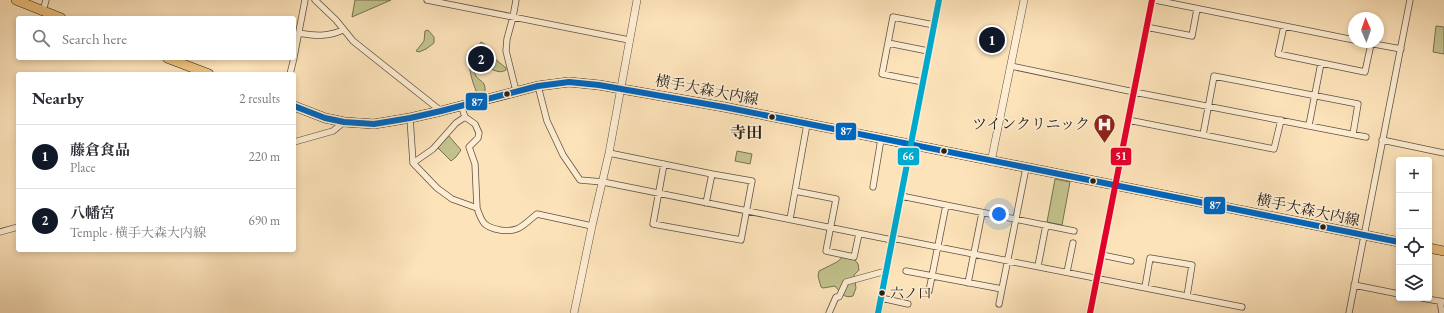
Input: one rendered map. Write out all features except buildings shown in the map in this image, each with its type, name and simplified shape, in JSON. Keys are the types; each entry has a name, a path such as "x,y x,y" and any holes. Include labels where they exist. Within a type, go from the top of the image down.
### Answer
{"main road":[{"path":"16,0 56,16"},
{"path":"172,60 204,72"},
{"name":"横手大森大内線","path":"296,107 325,118 344,122 374,124 441,111 538,86 570,82 620,88 910,144 991,162 1396,241"},
{"path":"1432,249 1444,251"}],"street":[{"path":"44,11 46,0"},
{"path":"296,48 305,0"},
{"path":"315,0 336,20 353,41 441,111"},
{"path":"427,0 629,40"},
{"path":"516,0 507,39 506,51 516,91"},
{"path":"574,313 609,153 637,0"},
{"path":"878,313 939,0"},
{"path":"991,162 1024,0"},
{"path":"1090,313 1146,27 1153,0 1348,39"},
{"path":"1349,313 1410,0"},
{"path":"1146,27 1192,36 1197,9"},
{"path":"923,82 882,74 893,17 934,25"},
{"path":"1284,26 1278,54 1364,72 1370,48"},
{"path":"299,33 318,36 343,30"},
{"path":"888,43 928,51"},
{"path":"1384,46 1400,49"},
{"path":"290,72 294,60"},
{"path":"1309,125 1321,63"},
{"path":"1011,66 1134,92 1366,137"},
{"path":"1204,135 1214,76 1358,104 1352,134"},
{"path":"538,86 546,117 563,155 580,180 603,182 859,234 1008,260 1242,307"},
{"path":"461,105 465,117 475,124 479,133 478,138 468,147 475,164 477,208 482,221 488,228 512,232 536,214 592,226"},
{"path":"414,162 433,149 456,123 465,117"},
{"path":"410,118 414,162 437,188 452,200 477,208"},
{"path":"1128,120 1274,149 1280,120"},
{"path":"296,141 333,131 344,122"},
{"path":"790,219 807,124"},
{"path":"873,187 882,139"},
{"path":"1382,140 1444,153"},
{"path":"609,153 752,181 741,240 653,224 664,164"},
{"path":"999,304 1026,168"},
{"path":"706,202 712,174"},
{"path":"795,191 836,199 826,251 854,257 859,234"},
{"path":"900,196 1074,231"},
{"path":"929,291 946,205"},
{"path":"968,283 982,212"},
{"path":"1038,266 1046,225"},
{"path":"0,232 16,228"},
{"path":"1068,272 1073,243"},
{"path":"1102,255 1131,261"},
{"path":"1145,287 1150,258 1192,266 1187,296"},
{"path":"906,270 1002,289"},
{"path":"828,313 836,297 839,297 846,282 886,271"},
{"path":"1354,285 1396,293"},
{"path":"881,298 908,304"},
{"path":"1432,300 1442,302 1442,313"}],"green space":[{"path":"355,0 391,0 352,17"},
{"path":"1436,26 1444,27 1444,54 1433,52"},
{"path":"428,30 434,37 434,43 426,49 419,52 416,51 424,41 425,31"},
{"path":"481,42 486,45 495,59 506,68 506,70 499,72 488,68 480,54 479,45"},
{"path":"474,46 474,71 485,88 485,92 481,94 477,93 469,64 470,53 472,47"},
{"path":"448,135 461,150 451,161 437,147"},
{"path":"737,151 752,154 750,164 735,161"},
{"path":"1055,179 1070,182 1062,225 1047,222"},
{"path":"844,256 855,260 858,264 859,270 854,275 856,288 853,296 850,297 842,294 835,286 821,287 818,276 819,271 837,262"}],"transit line":[{"name":"66","path":"878,313 939,0"},
{"name":"51","path":"1090,313 1152,0"},
{"name":"87","path":"296,107 325,118 344,122 374,124 441,111 538,86 569,82 599,85 724,107 1396,241"}],"place":[{"name":"藤倉食品","path":"992,40"},
{"name":"八幡宮","path":"481,59"},
{"name":"ツインクリニック","path":"1105,144"},
{"name":"六ノ口","path":"882,293"}],"district":[{"name":"寺田","path":"746,132"}]}
